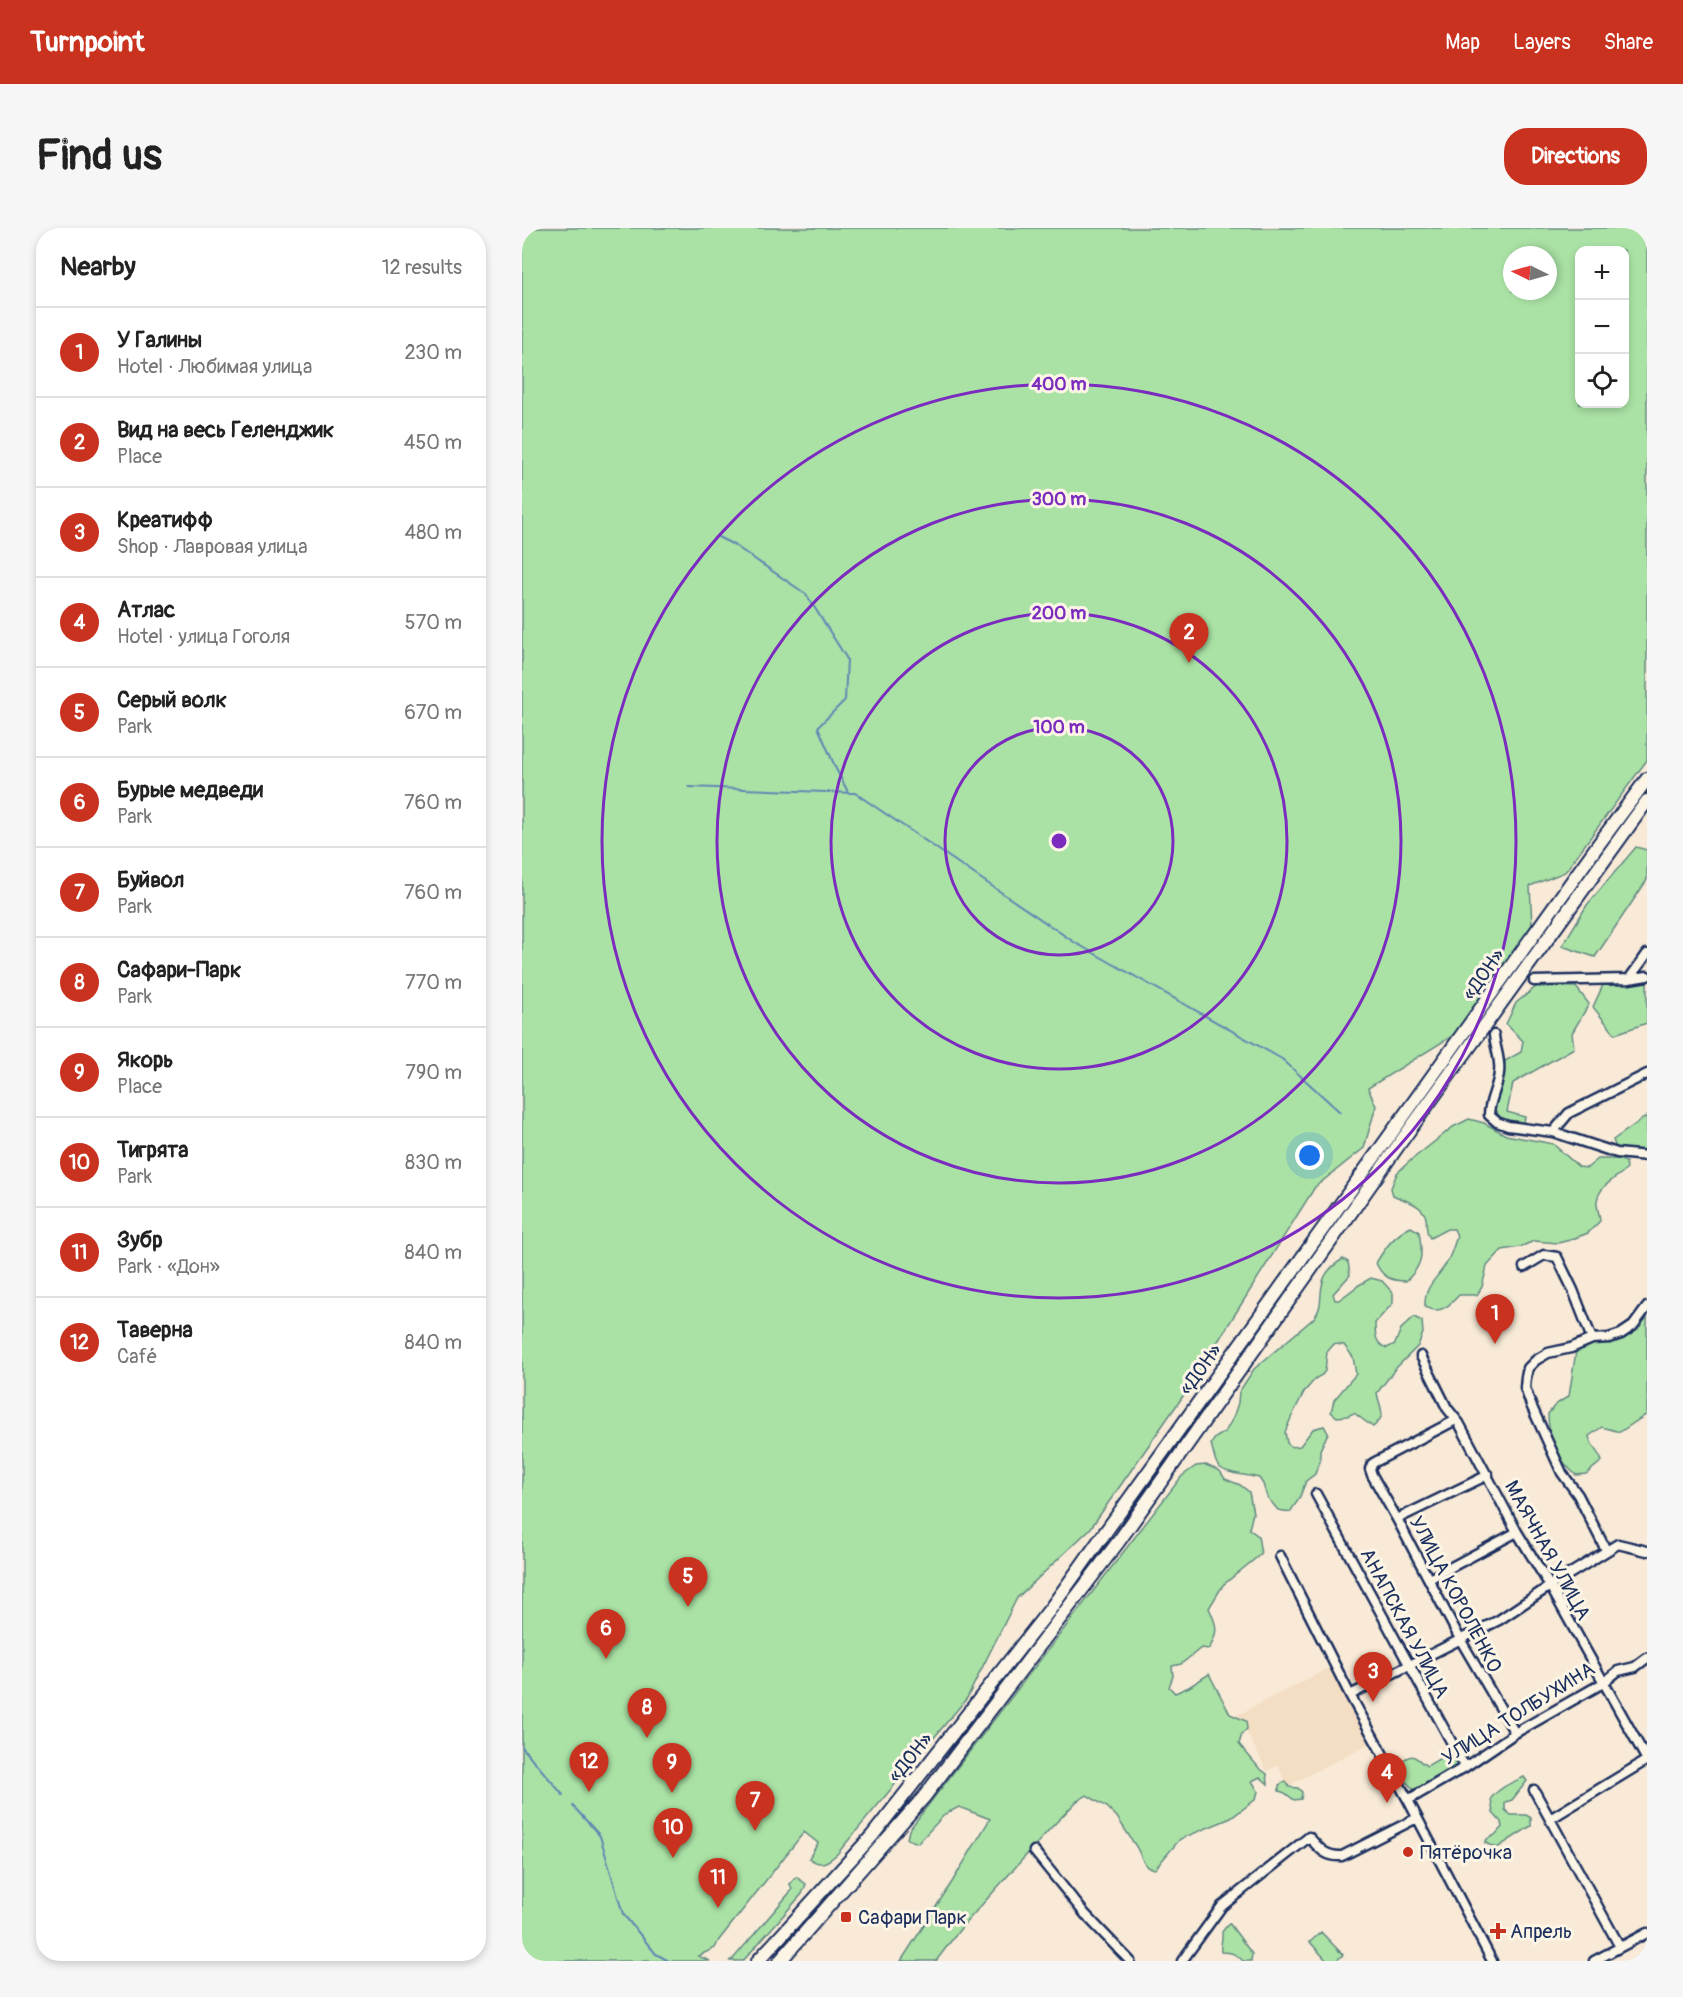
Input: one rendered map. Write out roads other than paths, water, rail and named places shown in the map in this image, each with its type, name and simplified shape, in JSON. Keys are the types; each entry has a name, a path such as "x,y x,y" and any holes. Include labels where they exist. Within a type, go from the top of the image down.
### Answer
{"highway":[{"name":"«ДОН»","path":"758,1961 872,1836 1051,1608 1647,779"},
{"name":"«ДОН»","path":"780,1961 924,1797 1119,1540 1400,1143 1647,801"},
{"path":"790,1961 807,1937 807,1932"}],"street":[{"path":"1629,979 1647,954"},
{"path":"1534,981 1629,979 1647,976"},
{"path":"1494,1035 1499,1074 1489,1104 1489,1114 1497,1122 1508,1126 1553,1132 1617,1153 1647,1156"},
{"path":"1553,1132 1569,1113 1647,1074"},
{"path":"1524,1267 1545,1255 1557,1257 1584,1315 1592,1339"},
{"path":"1606,1550 1578,1495 1562,1473 1525,1389 1526,1377 1528,1368 1548,1353 1571,1348 1592,1339 1609,1338 1621,1334 1633,1326 1647,1307"},
{"name":"МАЯЧНАЯ УЛИЦА","path":"1421,1356 1441,1397 1459,1423 1517,1532 1550,1586 1647,1760"},
{"name":"УЛИЦА КОРОЛЕНКО","path":"1456,1420 1375,1462 1370,1469 1460,1640 1515,1733"},
{"path":"1397,1519 1488,1475"},
{"name":"АНАПСКАЯ УЛИЦА","path":"1316,1494 1465,1767"},
{"path":"1429,1579 1517,1532"},
{"path":"1350,1695 1499,1620 1618,1544 1647,1551"},
{"path":"1280,1556 1350,1695 1492,1961"},
{"name":"УЛИЦА ТОЛБУХИНА","path":"1408,1800 1465,1767 1515,1733 1603,1683 1618,1671 1635,1667 1647,1658"},
{"path":"1550,1819 1647,1760"},
{"path":"1534,1790 1620,1947"},
{"path":"1182,1961 1222,1906 1309,1837 1325,1854 1333,1857 1342,1856 1417,1818"},
{"path":"1034,1851 1085,1914 1130,1961"},
{"path":"1594,1961 1647,1934"}],"waterway":[{"path":"718,537 734,545 806,594 847,659 845,700 818,727 848,792"},
{"path":"689,787 855,793 1074,942 1282,1059 1340,1112"},
{"path":"522,1747 563,1795"},
{"path":"573,1806 600,1836 623,1914 656,1954 669,1961"}],"place":[{"name":"Вид на весь Геленджик","path":"1189,663"},
{"name":"У Галины","path":"1495,1344"},
{"name":"Серый волк","path":"688,1607"},
{"name":"Бурые медведи","path":"606,1659"},
{"name":"Креатифф","path":"1373,1702"},
{"name":"Сафари-Парк","path":"647,1738"},
{"name":"Таверна","path":"589,1792"},
{"name":"Якорь","path":"672,1793"},
{"name":"Атлас","path":"1387,1803"},
{"name":"Буйвол","path":"755,1831"},
{"name":"Пятёрочка","path":"1408,1852"},
{"name":"Тигрята","path":"673,1858"},
{"name":"Зубр","path":"718,1908"},
{"name":"Сафари Парк","path":"846,1917"},
{"name":"Апрель","path":"1498,1931"}]}
